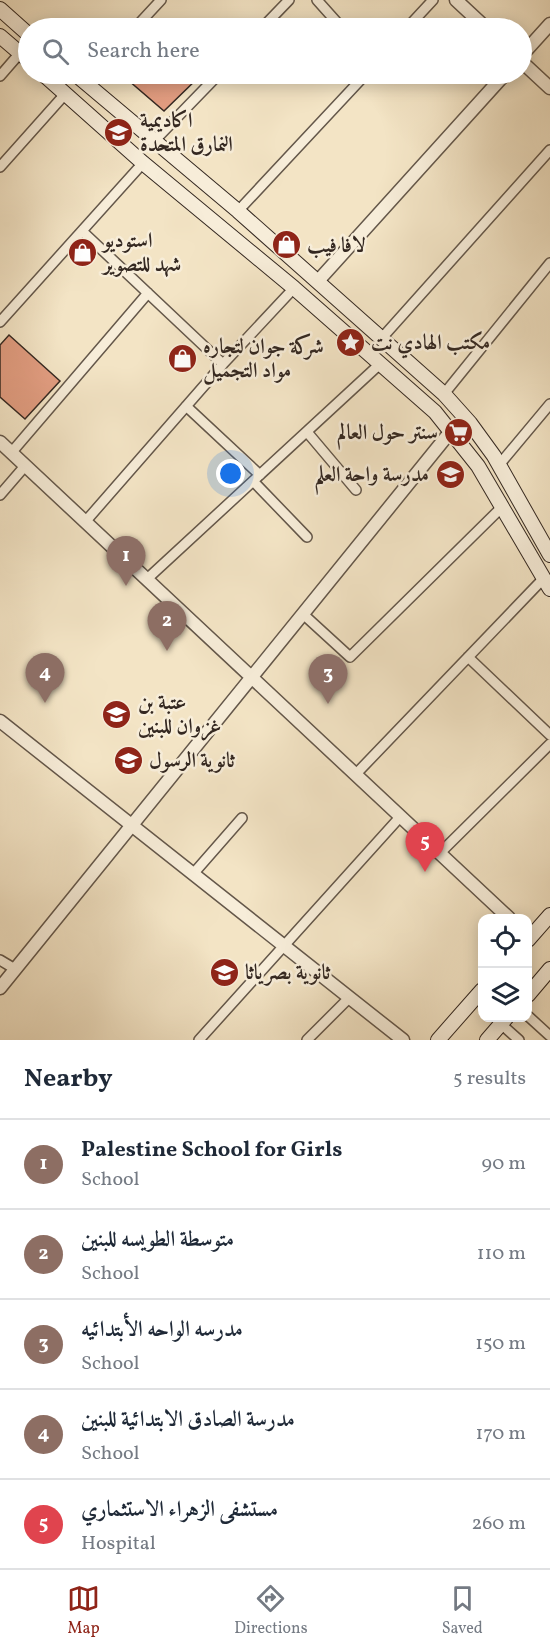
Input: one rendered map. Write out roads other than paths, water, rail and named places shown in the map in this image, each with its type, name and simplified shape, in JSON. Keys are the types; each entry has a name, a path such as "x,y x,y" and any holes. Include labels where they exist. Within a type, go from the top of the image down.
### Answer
{"main road":[{"path":"0,9 18,25"},
{"path":"0,36 18,52"},
{"path":"55,84 143,163 294,288 435,412 478,466 547,584"},
{"path":"93,84 444,394 470,423 497,461 548,544"},
{"path":"233,237 243,216"},
{"path":"478,466 497,461"},
{"path":"532,934 550,915"},
{"path":"532,990 550,969"},
{"path":"438,1040 478,996"},
{"path":"488,1040 503,1022"}],"street":[{"path":"144,18 161,0"},
{"path":"272,18 290,0"},
{"path":"317,0 333,18"},
{"path":"416,18 433,0"},
{"path":"456,0 475,18"},
{"path":"532,44 550,24"},
{"path":"0,76 18,62"},
{"path":"532,71 550,88"},
{"path":"155,140 209,84"},
{"path":"243,216 357,84"},
{"path":"318,281 496,84"},
{"path":"0,167 66,93"},
{"path":"381,339 550,150"},
{"path":"0,322 143,163"},
{"path":"82,231 223,364"},
{"path":"444,394 550,263"},
{"path":"85,522 223,364 294,288"},
{"path":"11,453 148,293"},
{"path":"147,579 381,363"},
{"path":"497,461 550,404"},
{"path":"186,406 257,478 307,537"},
{"path":"0,987 451,430"},
{"path":"307,432 356,490"},
{"path":"0,442 505,914"},
{"path":"0,495 26,466"},
{"path":"303,614 350,657 501,508"},
{"path":"355,774 468,657 547,584"},
{"path":"468,657 550,735"},
{"path":"0,721 403,1040"},
{"path":"440,854 550,744"},
{"path":"199,1040 400,817"},
{"path":"193,874 242,818"},
{"path":"0,960 15,969"},
{"path":"307,1040 349,998"},
{"path":"532,1020 550,1036"},
{"path":"505,1022 519,1040"}],"place":[{"name":"اكاديمية النمارق المتحدة","path":"119,132"},
{"name":"لافا فيب","path":"286,245"},
{"name":"استوديو شهد للتصوير","path":"82,252"},
{"name":"مكتب الهادي نت","path":"350,342"},
{"name":"شركة جوان لتجاره مواد التجميل","path":"182,358"},
{"name":"سنتر حول العالم","path":"459,432"},
{"name":"مدرسة واحة العلم","path":"450,474"},
{"name":"Palestine School for Girls","path":"126,586"},
{"name":"متوسطة الطويسه للبنين","path":"167,651"},
{"name":"مدرسة الصادق الابتدائية للبنين","path":"45,703"},
{"name":"مدرسه الواحه الأبتدائيه","path":"328,704"},
{"name":"عتبة بن غزوان للبنين","path":"117,714"},
{"name":"ثانوية الرسول","path":"128,760"},
{"name":"مستشفى الزهراء الاستثماري","path":"425,872"},
{"name":"ثانوية بصرياثا","path":"224,972"}]}
